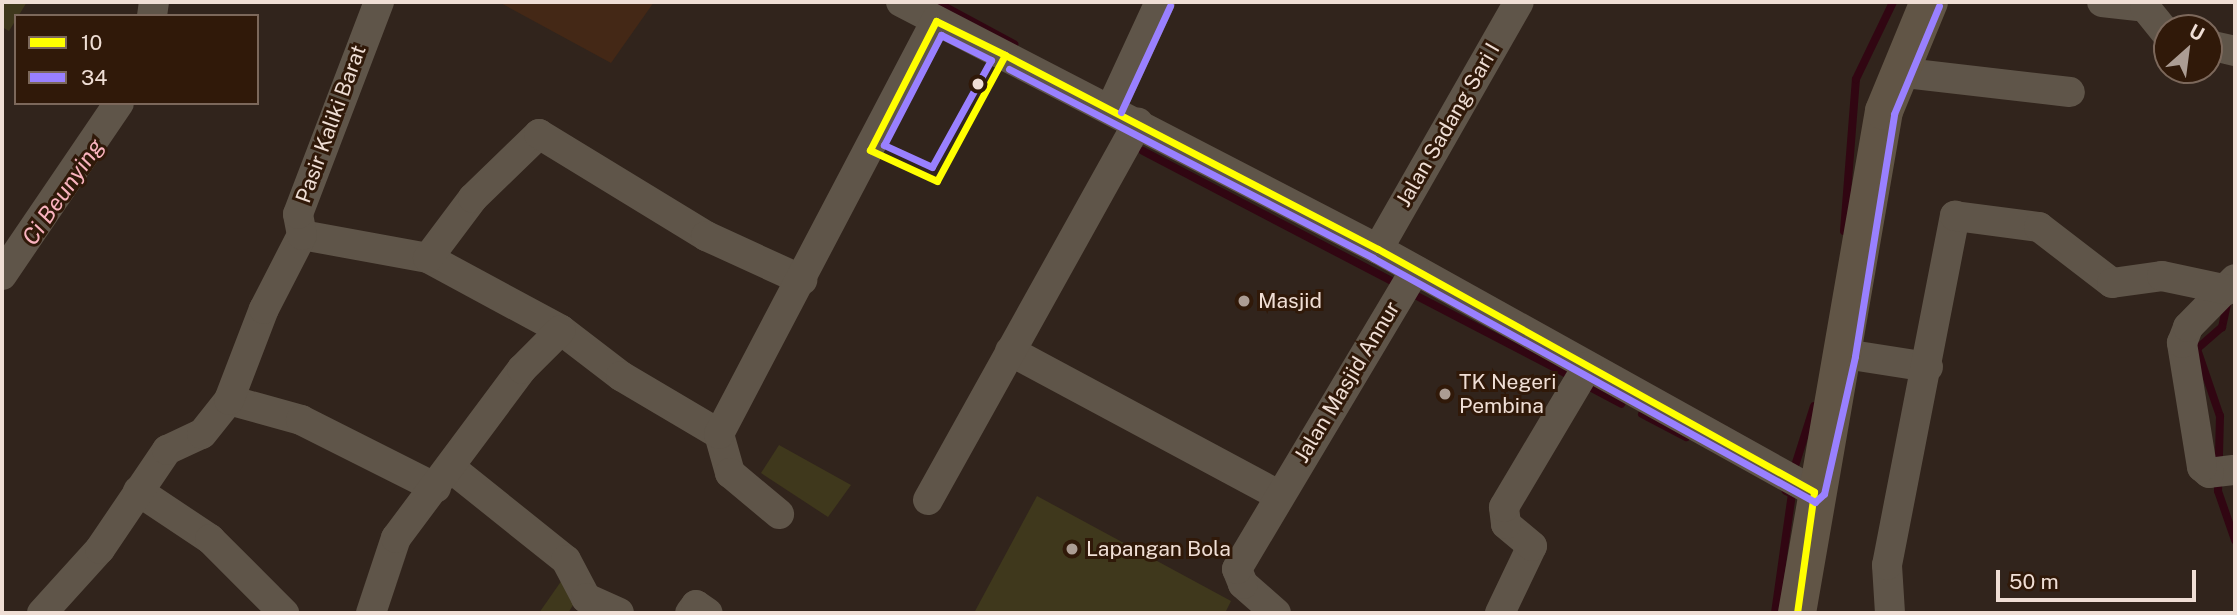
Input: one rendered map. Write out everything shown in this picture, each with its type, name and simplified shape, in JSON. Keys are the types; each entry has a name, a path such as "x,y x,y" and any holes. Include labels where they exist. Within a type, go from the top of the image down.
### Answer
{"main road":[{"path":"1797,613 1814,492 1845,354 1884,111 1897,72 1929,2"}],"street":[{"name":"Pasir Kaliki Barat","path":"42,613 100,549 167,450 202,434 229,400 264,309 302,235 298,214 379,2"},
{"path":"901,2 1111,108 1378,249 1814,492"},
{"path":"1111,108 1160,2"},
{"name":"Jalan Sadang Sari I","path":"1378,249 1519,2"},
{"path":"2102,2 2145,7 2153,17"},
{"path":"719,434 936,21"},
{"path":"1897,72 2070,92"},
{"path":"2,275 118,105"},
{"path":"928,500 1138,123"},
{"path":"428,258 473,198 539,134 706,236 802,280"},
{"path":"1890,613 1887,565 1928,367 1950,220 1958,214 2039,227 2112,283 2162,276 2232,284"},
{"path":"302,235 428,258 561,330 621,376 719,434 730,473 779,514"},
{"name":"Jalan Masjid Annur","path":"1276,613 1243,584 1237,569 1278,495 1415,270"},
{"path":"2232,284 2188,327 2182,343 2202,467 2209,473 2234,470"},
{"path":"371,613 396,538 522,369 561,330"},
{"path":"1010,351 1278,495"},
{"path":"1845,354 1928,367"},
{"path":"1500,613 1532,547 1506,524 1504,507 1587,367"},
{"path":"229,400 301,420 443,478 566,560 580,606 619,613"},
{"path":"138,491 210,539 284,613"},
{"path":"691,613 696,605 708,613"}],"shaded area":[{"path":"2,2 27,2 20,14 14,14 14,23 9,31 2,27"},
{"path":"499,2 654,2 611,63"},
{"path":"779,445 851,485 828,517 761,473"},
{"name":"Lapangan Bola","path":"1037,496 1231,601 1225,613 974,613"},
{"path":"562,580 577,599 568,613 539,613"}],"waterway":[{"path":"936,2 1014,44"},
{"path":"1844,231 1856,79 1893,2"},
{"path":"1143,151 1390,280"},
{"path":"1415,295 1567,374"},
{"path":"2227,304 2222,327 2197,349 2220,416 2218,491 2235,540"},
{"path":"1586,385 1621,404"},
{"path":"1794,469 1814,406"},
{"path":"1642,414 1686,437"},
{"path":"1775,613 1792,494 1786,491"}],"transit line":[{"name":"34","path":"1121,112 1170,6"},
{"name":"34","path":"1009,69 1373,258 1815,502 1824,494 1855,356 1894,114 1939,6"},
{"name":"10","path":"936,21 1005,55 937,181 870,150 936,21"},
{"name":"34","path":"941,35 991,60 932,167 884,145 941,35"},
{"name":"10","path":"1005,55 1378,249 1814,492"},
{"name":"10","path":"1797,613 1814,492"}],"place":[{"name":"Masjid","path":"1244,301"},
{"name":"TK Negeri Pembina","path":"1445,394"},
{"name":"Lapangan Bola","path":"1072,549"}],"water label":[{"name":"Ci Beunying","path":"63,192"}]}
